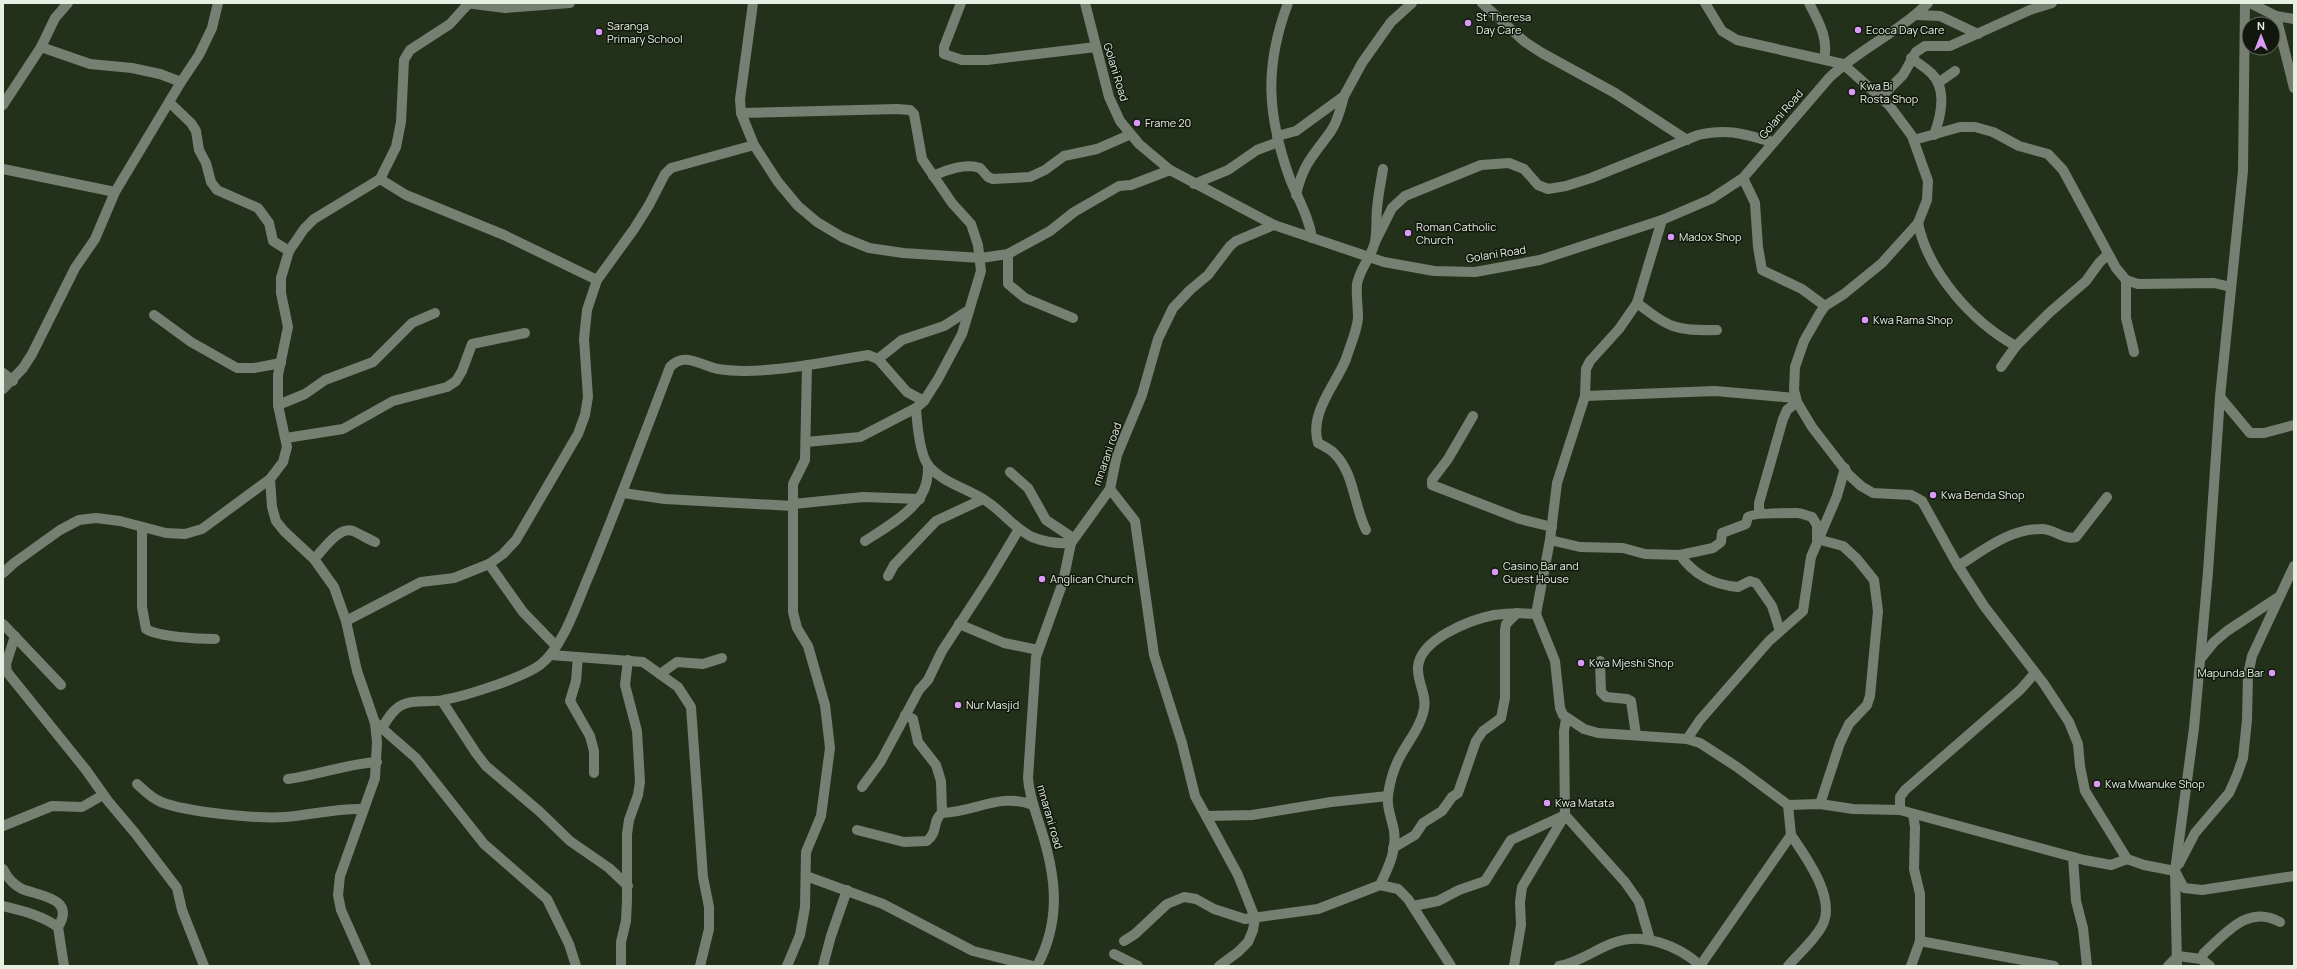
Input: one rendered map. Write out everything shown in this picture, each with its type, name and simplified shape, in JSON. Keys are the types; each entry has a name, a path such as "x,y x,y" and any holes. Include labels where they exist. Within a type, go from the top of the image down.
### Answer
{"street":[{"path":"3,105 40,48 55,18 68,3"},
{"path":"3,389 13,381 32,354 75,268 95,239 115,192 202,48 212,28 218,3"},
{"path":"3,573 14,563 60,530 80,520 96,518 114,520 166,533 185,534 202,529 270,479 283,462 287,446 278,405 278,375 288,327 280,293 281,278 289,251 304,229 314,219 380,179 396,147 401,122 404,60 410,50 450,24 468,3 505,8 570,3"},
{"path":"753,3 744,62 740,99 741,113 754,145 778,182 798,206 817,222 842,237 870,248 903,253 981,258 1008,254 1050,232 1074,212 1119,186 1132,185 1170,170"},
{"path":"961,3 944,47 944,54 951,58 987,60 1096,48"},
{"name":"Golani Road","path":"1085,3 1109,97 1129,135 1170,170 1274,225 1384,262 1434,272 1475,272 1540,260 1662,220 1711,199 1743,178 1772,142 1843,64 1896,30 1916,15 1928,3"},
{"path":"1288,3 1280,25 1270,74 1270,102 1278,139 1296,195 1308,218 1312,238"},
{"path":"1296,195 1300,175 1314,152 1332,130 1344,96 1362,63 1391,22 1412,3"},
{"path":"1482,3 1525,42 1542,54 1614,93 1687,140"},
{"path":"1705,3 1722,31 1737,40 1843,64 1889,105 1914,140 1929,187 1927,200 1918,223 1882,262 1844,294 1825,306 1799,352 1793,381 1796,400 1812,427 1861,486 1873,493 1911,495 1922,501 1958,566 1984,606 2036,672 2072,727 2078,744 2080,766 2085,791 2127,859 2140,864 2175,871"},
{"path":"1809,3 1825,38 1826,49 1824,59"},
{"path":"1880,98 1903,75 1911,58 1916,52 1925,46 1950,46 1978,34 2028,6 2052,3"},
{"path":"2177,961 2175,871 2194,728 2208,572 2220,397 2243,171 2244,3"},
{"path":"2250,3 2276,16"},
{"path":"1916,15 1940,16 1978,34"},
{"path":"2281,17 2294,19"},
{"path":"2281,36 2294,88"},
{"path":"40,48 90,64 132,68 160,74 181,82"},
{"path":"1911,58 1932,73 1938,82 1942,107 1934,135"},
{"path":"1938,82 1955,71"},
{"path":"1194,184 1228,170 1257,150 1296,131 1344,96"},
{"path":"170,103 191,123 196,131 199,150 206,164 211,182 217,190 258,208 269,223 273,241 289,251"},
{"path":"741,113 910,110 914,114 917,123 922,159 952,203 971,224 981,258 981,271 966,323 953,353 924,401 916,408 860,437 806,442"},
{"path":"1914,140 1960,127 1975,127 1993,132 2019,146 2048,154 2063,170 2108,254 2126,280 2126,318 2134,352"},
{"path":"1366,530 1359,515 1351,486 1342,463 1334,452 1318,443 1315,433 1318,416 1325,398 1336,381 1352,343 1358,318 1358,283 1363,265 1369,257 1392,208 1405,196 1481,165 1509,163 1524,169 1538,184 1548,189 1591,178 1698,135 1724,131 1741,132 1772,142"},
{"path":"933,176 949,169 972,166 980,168 988,177 993,179 1030,177 1045,170 1064,156 1097,149 1129,135"},
{"path":"346,621 421,582 454,578 489,564 503,554 520,534 578,434 585,414 588,397 584,338 587,310 597,280 634,229 649,205 665,174 671,168 754,145"},
{"path":"3,169 115,192"},
{"path":"1375,242 1377,207 1383,169"},
{"path":"1743,178 1751,190 1755,203 1758,247 1762,270 1802,289 1825,306"},
{"path":"380,179 406,196 498,233 597,280"},
{"path":"1662,220 1637,303 1619,329 1590,361 1586,369 1585,396 1557,483 1550,540 1536,614 1555,661 1560,708 1566,719 1584,729 1598,733 1687,739 1700,744 1736,767 1788,805 1820,804 1853,809 1900,810 2072,857 2110,865 2127,859"},
{"path":"1918,223 1922,242 1936,270 1980,320 1994,333 2016,346"},
{"name":"mnarani road","path":"1037,966 1046,949 1052,931 1054,901 1050,862 1033,805 1028,778 1032,698 1038,650 1051,620 1063,582 1072,541 1110,489 1117,455 1142,395 1158,339 1173,308 1190,290 1208,275 1224,252 1236,241 1274,225"},
{"path":"1008,254 1008,284 1016,292 1073,318"},
{"path":"2001,367 2016,346 2049,313 2086,281 2099,263 2108,254"},
{"path":"2126,280 2138,284 2214,283 2231,287"},
{"path":"1637,303 1670,327 1695,331 1717,330"},
{"path":"878,359 902,340 944,326 969,310"},
{"path":"278,405 305,394 325,380 374,362 412,323 435,313"},
{"path":"154,315 191,342 237,368 254,368 280,363"},
{"path":"286,438 343,429 393,401 447,387 456,381 462,371 472,344 525,333"},
{"path":"379,725 408,702 442,700 525,673 539,666 554,651 569,620 623,493 670,367 674,362 688,359 718,369 750,370 807,365 868,355 878,359 907,392 924,401"},
{"path":"787,966 800,935 805,907 806,852 821,816 830,748 825,704 808,646 797,628 793,612 793,484 805,460 807,365"},
{"path":"3,373 13,381"},
{"path":"1585,396 1715,391 1796,400"},
{"path":"2220,397 2250,433 2264,433 2294,425"},
{"path":"1762,513 1759,510 1759,503 1783,419 1796,400"},
{"path":"916,408 923,453 928,465 941,476 983,499 1019,529 1044,541 1055,544 1072,541"},
{"path":"1473,416 1448,459 1432,480 1432,485 1520,519 1552,527"},
{"path":"865,541 898,521 920,499 926,484 928,465"},
{"path":"1687,739 1700,720 1780,631 1793,621 1804,608 1811,557 1817,539 1837,496 1845,468"},
{"path":"1010,472 1028,488 1046,520 1072,541"},
{"path":"270,479 272,507 276,521 294,541 314,558 334,587 346,621 357,671 379,725 377,762 374,778 340,876 338,895 341,910 366,966"},
{"path":"1110,489 1135,521 1154,655 1182,743 1193,790 1238,875 1255,918 1253,930 1248,942 1238,952 1219,966"},
{"path":"623,493 665,499 793,505 863,497 920,499"},
{"path":"1958,566 2014,533 2041,529 2052,530 2068,538 2076,537 2107,497"},
{"path":"888,576 894,565 936,521 983,499"},
{"path":"1550,540 1580,547 1623,548 1645,554 1680,555 1714,548 1721,542 1722,533 1746,524 1750,515 1762,513 1766,515 1800,513 1812,517 1817,525 1817,539"},
{"path":"142,527 142,607 146,629 154,634 196,639 215,639"},
{"path":"862,787 881,761 919,690 928,680 942,651 1019,529"},
{"path":"314,558 328,546 334,537 345,530 352,531 375,542"},
{"path":"1817,539 1843,546 1857,558 1874,580 1878,611 1870,696 1867,704 1849,724 1840,743 1820,804"},
{"path":"1680,555 1692,570 1714,582 1738,587 1750,581 1756,583 1772,606 1780,631"},
{"path":"489,564 523,612 554,651 578,657 643,662 678,687 691,707 703,877 709,907 709,930 700,966"},
{"path":"2175,871 2195,833 2229,793 2237,775 2242,758 2247,720 2248,675 2252,656 2294,566"},
{"path":"2200,658 2227,630 2245,617 2268,606 2280,596"},
{"path":"1380,885 1391,863 1393,848 1394,833 1388,796 1400,756 1423,715 1426,702 1419,679 1418,667 1421,654 1436,639 1477,620 1517,613 1536,614"},
{"path":"1393,848 1415,835 1423,823 1442,811 1452,797 1458,793 1476,741 1483,731 1501,718 1505,698 1505,630 1506,624 1517,613"},
{"path":"3,624 61,685"},
{"path":"959,624 1004,643 1038,650"},
{"path":"15,636 6,664 7,672 86,770 103,795 177,888 182,910 204,966"},
{"path":"578,657 576,681 570,701 590,736 594,752 594,773"},
{"path":"660,674 677,662 703,664 722,658"},
{"path":"622,966 620,942 626,921 628,886 627,834 629,820 638,795 640,782 637,731 626,685 628,660"},
{"path":"1600,661 1601,692 1606,697 1627,699 1631,701 1636,735"},
{"path":"1900,810 1900,797 1905,790 2020,690 2036,672"},
{"path":"442,700 476,754 486,766 539,811 570,841 609,868 628,886"},
{"path":"857,830 904,842 927,841 934,833 936,820 942,813 941,781 936,765 918,742 912,719 905,715"},
{"path":"1514,966 1521,925 1520,902 1522,887 1565,815 1564,731 1566,719"},
{"path":"379,725 416,758 484,844 547,899 569,944 576,966"},
{"path":"288,779 303,777 331,768 377,762"},
{"path":"137,784 151,797 161,802 222,812 282,817 342,808 363,809"},
{"path":"3,826 52,806 82,807 103,795"},
{"path":"1206,816 1252,815 1331,802 1388,796"},
{"path":"942,813 958,812 1012,799 1033,805"},
{"path":"1788,805 1791,835 1821,884 1825,911 1823,924 1814,939 1788,966"},
{"path":"1911,966 1920,941 1920,894 1914,869 1915,827 1913,814"},
{"path":"1414,906 1438,901 1459,890 1485,881 1511,840 1565,815"},
{"path":"1565,815 1625,882 1639,902 1650,940"},
{"path":"1559,966 1584,959 1615,942 1650,940 1670,945 1700,965 1791,835"},
{"path":"2072,857 2076,901 2083,928 2087,966"},
{"path":"3,869 12,882 22,888 56,901 62,908 62,915 58,926 64,966"},
{"path":"2175,871 2184,888 2202,890 2294,876"},
{"path":"806,876 890,907 973,951 1033,966"},
{"path":"1124,941 1135,934 1167,904 1184,897 1196,899 1214,909 1241,918 1255,918 1318,909 1380,885 1398,889 1414,906 1451,966"},
{"path":"823,966 830,936 847,890"},
{"path":"3,906 47,919 58,926"},
{"path":"2200,959 2204,953 2246,917 2268,916 2280,922"},
{"path":"1920,941 2054,966"},
{"path":"1114,954 1138,966"},
{"path":"2168,966 2177,961 2200,959 2210,966"}],"place":[{"name":"St Theresa Day Care","path":"1468,23"},
{"name":"Ecoca Day Care","path":"1858,30"},
{"name":"Saranga Primary School","path":"599,32"},
{"name":"Kwa Bi Rosta Shop","path":"1852,92"},
{"name":"Frame 20","path":"1137,123"},
{"name":"Roman Catholic Church","path":"1408,233"},
{"name":"Madox Shop","path":"1671,237"},
{"name":"Kwa Rama Shop","path":"1865,320"},
{"name":"Kwa Benda Shop","path":"1933,495"},
{"name":"Casino Bar and Guest House","path":"1495,572"},
{"name":"Anglican Church","path":"1042,579"},
{"name":"Kwa Mjeshi Shop","path":"1581,663"},
{"name":"Mapunda Bar","path":"2272,673"},
{"name":"Nur Masjid","path":"958,705"},
{"name":"Kwa Mwanuke Shop","path":"2097,784"},
{"name":"Kwa Matata","path":"1547,803"}]}
